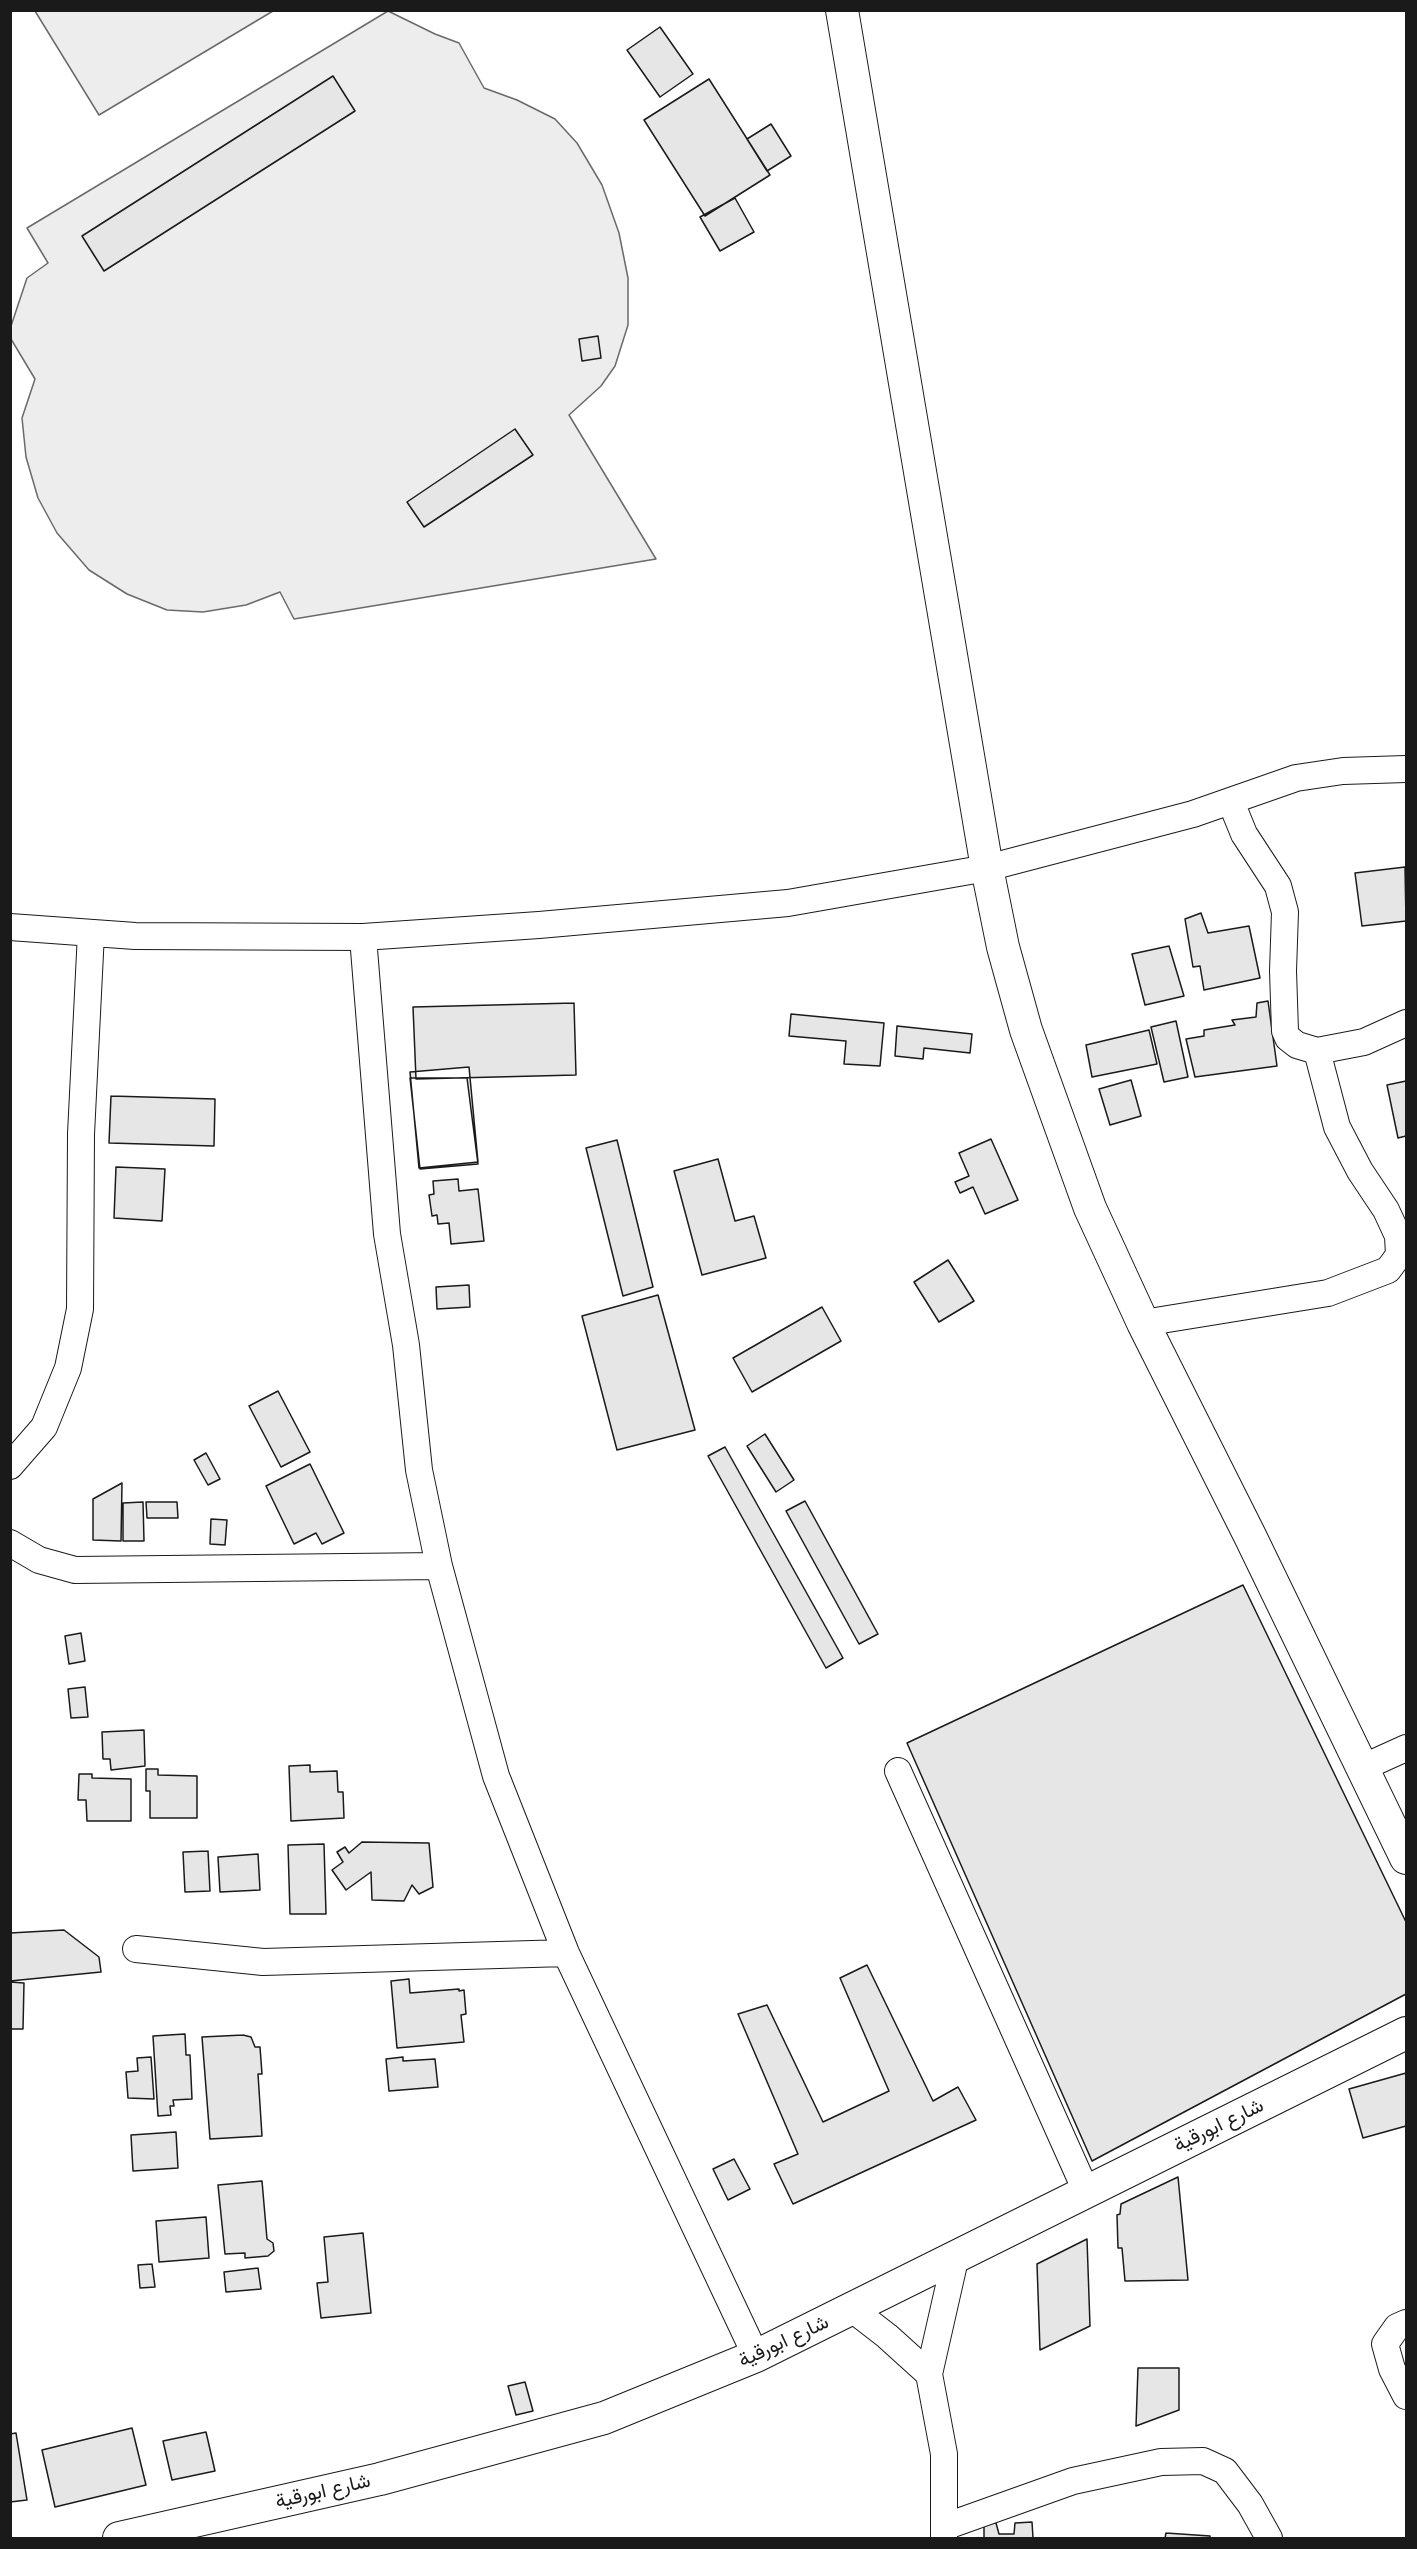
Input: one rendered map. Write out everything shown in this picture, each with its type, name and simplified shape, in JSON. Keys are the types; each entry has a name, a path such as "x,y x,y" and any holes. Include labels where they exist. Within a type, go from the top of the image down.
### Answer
{"main road":[{"path":"842,10 987,868 1003,947 1026,1030 1090,1208 1143,1323 1407,1858"},
{"name":"شارع ابورقية","path":"119,2538 380,2479 604,2418 756,2356 1407,2033"}],"street":[{"path":"10,927 135,936 363,937 539,925 788,903 987,868 1067,846 1123,834 1232,802 1296,778 1343,771 1407,770"},
{"path":"1232,802 1244,834 1278,886 1285,912 1283,971 1285,1031 1288,1038 1297,1045 1317,1051 1364,1042 1407,1023"},
{"path":"10,1466 44,1427 68,1368 80,1309 81,1134 91,933"},
{"path":"363,937 387,1234 406,1345 419,1470 439,1566 496,1776 566,1953 756,2356"},
{"path":"1143,1323 1328,1293 1388,1270 1403,1256 1398,1236 1386,1210 1360,1171 1337,1127 1317,1051"},
{"path":"10,1543 39,1560 75,1570 439,1566"},
{"path":"1364,1767 1407,1748"},
{"path":"898,1771 1086,2191"},
{"path":"136,1949 263,1962 566,1953"},
{"path":"956,2256 929,2374 944,2454 944,2533 1073,2481 1161,2462 1203,2461 1225,2471 1250,2504 1269,2538"},
{"path":"852,2309 887,2336 929,2374"},
{"path":"1407,2323 1396,2328 1385,2344 1392,2369 1407,2396"}],"shaded area":[{"path":"35,11 273,11 99,115"},
{"path":"388,11 459,43 484,88 517,100 555,119 577,143 602,185 619,233 628,278 628,325 615,366 601,386 569,415 656,559 294,619 280,592 246,605 203,612 167,610 127,594 89,570 57,533 38,498 26,457 22,418 35,379 11,339 11,326 27,278 48,263 27,228"}],"building":[{"path":"660,27 693,74 660,97 627,50"},
{"path":"333,76 355,111 104,271 82,236"},
{"path":"709,79 770,175 705,216 644,120"},
{"path":"771,124 791,156 767,171 747,139"},
{"path":"735,198 754,232 720,251 700,217"},
{"path":"598,336 601,358 582,361 579,339"},
{"path":"515,429 533,455 424,527 407,502"},
{"path":"1405,867 1406,921 1362,926 1355,873"},
{"path":"1201,913 1208,933 1249,926 1260,978 1204,990 1200,966 1193,967 1185,919"},
{"path":"1169,946 1184,996 1145,1005 1132,954"},
{"path":"1268,1001 1277,1066 1195,1077 1186,1039 1204,1036 1204,1030 1235,1025 1232,1020 1256,1017 1257,1003"},
{"path":"574,1003 576,1075 416,1079 413,1007"},
{"path":"791,1014 884,1023 880,1066 844,1064 846,1041 789,1036"},
{"path":"1176,1021 1188,1077 1164,1082 1151,1027"},
{"path":"897,1026 972,1034 970,1053 924,1048 923,1059 895,1056"},
{"path":"1149,1030 1157,1064 1092,1077 1086,1045"},
{"path":"469,1067 478,1162 419,1168 410,1072"},
{"path":"410,1078 467,1078 478,1164 420,1169"},
{"path":"1131,1080 1141,1116 1110,1125 1099,1089"},
{"path":"1406,1081 1406,1136 1398,1138 1387,1085"},
{"path":"111,1096 215,1099 214,1146 109,1143"},
{"path":"991,1139 1018,1200 985,1214 973,1187 960,1193 955,1182 969,1176 959,1153"},
{"path":"617,1140 653,1287 623,1296 586,1148"},
{"path":"718,1159 735,1221 754,1216 766,1258 702,1275 674,1171"},
{"path":"116,1167 165,1169 162,1221 114,1218"},
{"path":"458,1179 459,1191 478,1189 484,1241 451,1244 449,1223 438,1224 437,1215 432,1216 429,1195 434,1194 433,1181"},
{"path":"948,1260 974,1301 939,1322 914,1282"},
{"path":"469,1285 470,1307 437,1309 436,1287"},
{"path":"658,1295 695,1430 617,1450 582,1316"},
{"path":"822,1307 841,1341 752,1392 733,1358"},
{"path":"278,1391 310,1452 281,1467 249,1406"},
{"path":"765,1434 794,1480 776,1492 747,1446"},
{"path":"725,1447 843,1658 826,1668 708,1456"},
{"path":"206,1453 220,1479 208,1485 194,1460"},
{"path":"310,1464 344,1533 322,1544 316,1533 294,1544 266,1486"},
{"path":"122,1483 121,1541 93,1540 93,1499"},
{"path":"805,1501 878,1634 859,1644 786,1511"},
{"path":"143,1502 144,1541 123,1541 123,1503"},
{"path":"146,1502 177,1502 178,1518 147,1518"},
{"path":"211,1519 227,1520 225,1545 210,1544"},
{"path":"1243,1585 1406,1922 1406,1994 1092,2161 907,1743"},
{"path":"81,1633 85,1661 69,1664 65,1636"},
{"path":"85,1687 88,1717 71,1718 68,1689"},
{"path":"144,1730 145,1766 111,1770 110,1759 103,1759 102,1732"},
{"path":"310,1765 310,1772 337,1771 338,1792 343,1792 344,1818 291,1821 289,1766"},
{"path":"146,1769 158,1769 158,1775 197,1776 197,1818 150,1818 150,1791 146,1791"},
{"path":"79,1774 92,1774 92,1778 131,1779 131,1821 87,1821 86,1800 78,1800"},
{"path":"362,1842 429,1843 433,1887 419,1894 412,1885 404,1901 372,1900 371,1872 346,1890 332,1870 343,1862 337,1852 345,1847 349,1853"},
{"path":"324,1844 326,1914 290,1914 288,1845"},
{"path":"208,1851 210,1891 185,1892 183,1852"},
{"path":"258,1854 260,1890 220,1892 218,1857"},
{"path":"64,1930 99,1957 101,1972 10,1981 10,1933"},
{"path":"867,1965 933,2101 958,2087 976,2120 793,2204 774,2164 798,2154 738,2014 767,2005 823,2122 889,2091 840,1978"},
{"path":"409,1979 410,1993 464,1990 466,2014 461,2015 464,2042 397,2048 391,1981"},
{"path":"10,1982 24,1983 23,2029 10,2029"},
{"path":"185,2034 186,2055 190,2055 192,2099 173,2100 174,2106 170,2106 171,2115 158,2116 153,2036"},
{"path":"243,2035 251,2037 255,2047 260,2047 262,2074 258,2074 262,2136 210,2139 202,2037"},
{"path":"151,2057 154,2099 128,2098 126,2072 138,2071 137,2058"},
{"path":"403,2057 403,2061 435,2059 438,2087 389,2091 386,2059"},
{"path":"1406,2073 1406,2126 1363,2138 1349,2089"},
{"path":"176,2132 178,2168 133,2171 131,2135"},
{"path":"734,2159 750,2189 728,2200 713,2169"},
{"path":"1178,2177 1188,2280 1125,2281 1122,2248 1118,2248 1117,2215 1120,2214 1121,2204"},
{"path":"262,2181 267,2239 273,2243 274,2251 268,2256 245,2258 245,2253 225,2254 218,2185"},
{"path":"206,2217 209,2258 159,2262 156,2221"},
{"path":"363,2233 371,2313 321,2318 317,2283 328,2282 324,2237"},
{"path":"1087,2239 1090,2326 1040,2350 1037,2264"},
{"path":"152,2264 155,2287 140,2288 138,2265"},
{"path":"258,2268 261,2289 226,2292 224,2272"},
{"path":"1138,2368 1179,2368 1179,2410 1136,2426"},
{"path":"525,2382 533,2411 516,2415 508,2386"},
{"path":"132,2428 146,2485 55,2507 42,2450"},
{"path":"206,2432 215,2471 172,2480 163,2441"},
{"path":"16,2433 27,2500 10,2502 10,2434"},
{"path":"1032,2522 1033,2538 984,2538 984,2523 996,2523 999,2534 1014,2534 1015,2523"},
{"path":"1166,2533 1210,2536 1210,2538 1165,2538"}]}
